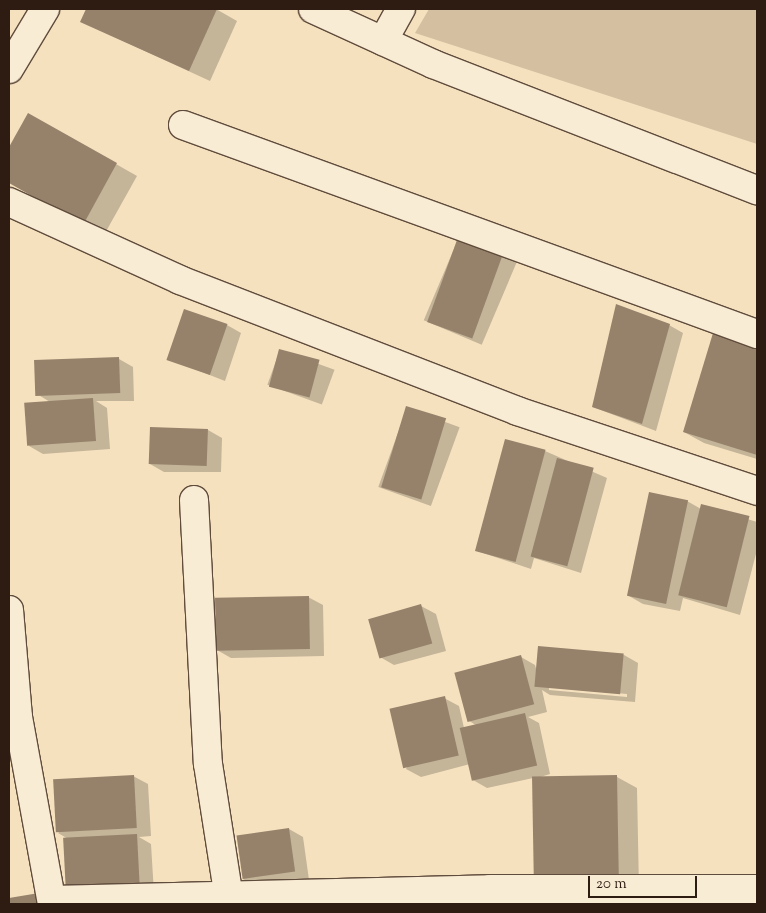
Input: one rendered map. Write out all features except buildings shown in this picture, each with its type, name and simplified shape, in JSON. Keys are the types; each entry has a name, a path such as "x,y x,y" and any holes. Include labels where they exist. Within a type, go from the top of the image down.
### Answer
{"street":[{"path":"9,69 45,9"},
{"path":"313,9 383,41 757,190"},
{"path":"383,41 401,9"},
{"path":"183,125 757,334"},
{"path":"9,202 180,280 516,411 757,491"},
{"path":"194,500 208,764 229,899"},
{"path":"9,610 18,717 52,902 415,897 757,889"}],"shaded area":[{"path":"429,9 757,9 757,144 415,33"}]}
